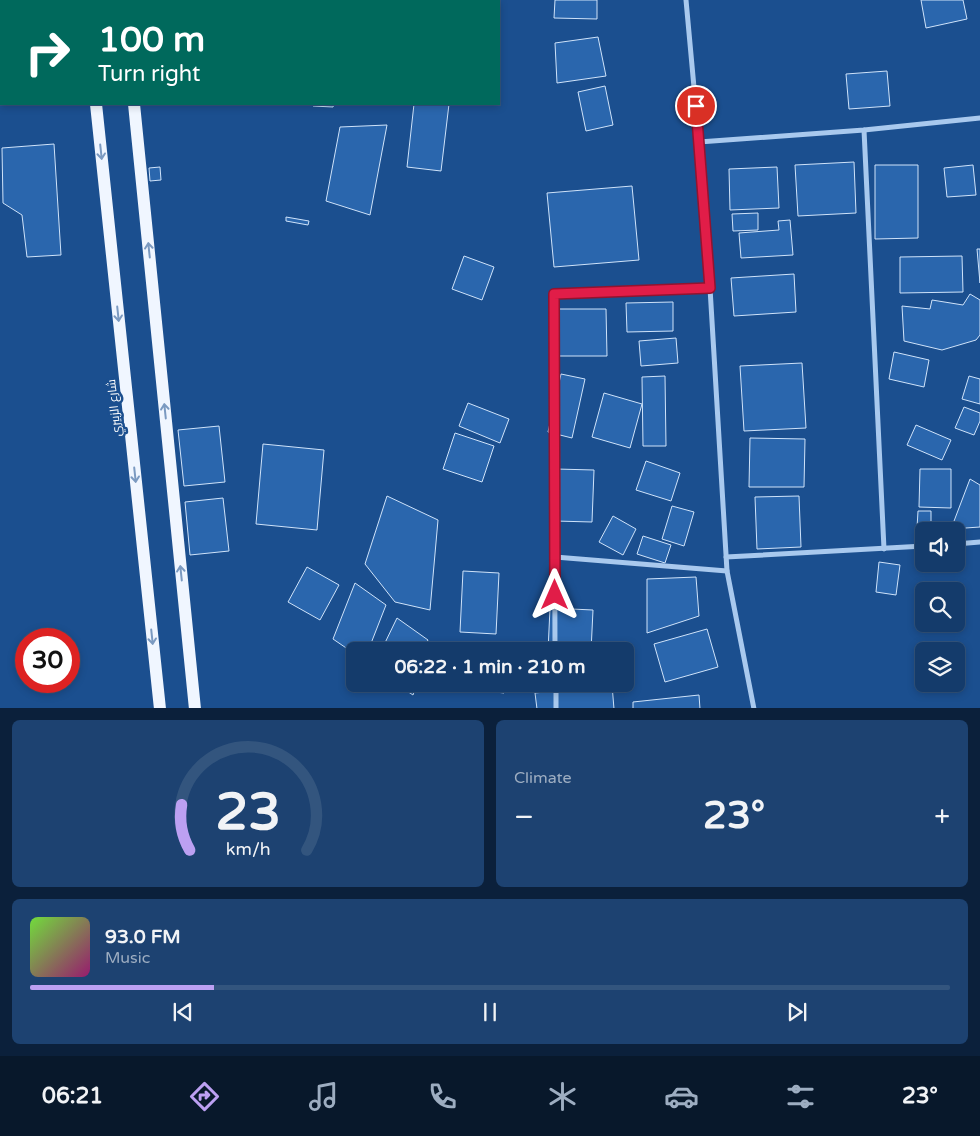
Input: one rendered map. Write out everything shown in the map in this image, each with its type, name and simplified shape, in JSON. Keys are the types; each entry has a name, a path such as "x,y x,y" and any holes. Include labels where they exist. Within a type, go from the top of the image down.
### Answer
{"main road":[{"name":"شارع الزبيري","path":"96,105 160,708"},
{"path":"134,105 195,708"}],"street":[{"path":"686,0 710,288 727,571 754,708"},
{"path":"699,142 864,130 980,118"},
{"path":"864,130 884,549"},
{"path":"556,642 554,294 710,288"},
{"path":"965,543 980,542"},
{"path":"726,557 915,547"},
{"path":"555,557 727,571"},
{"path":"556,692 556,708"}],"building":[{"path":"555,0 597,0 597,19 554,18"},
{"path":"921,0 963,0 967,19 926,28"},
{"path":"598,37 606,76 557,83 555,43"},
{"path":"887,71 890,106 849,109 846,74"},
{"path":"605,86 613,125 586,131 578,92"},
{"path":"314,105 334,105 333,107"},
{"path":"414,105 449,105 441,171 407,167"},
{"path":"387,125 370,215 326,201 340,127"},
{"path":"54,144 61,255 27,257 22,215 3,203 2,148"},
{"path":"854,162 856,213 798,216 795,165"},
{"path":"875,165 918,165 918,238 875,239"},
{"path":"973,165 976,195 947,197 944,168"},
{"path":"160,167 161,180 150,181 149,168"},
{"path":"777,167 779,208 730,210 729,169"},
{"path":"632,186 639,260 554,267 547,193"},
{"path":"758,213 758,230 733,231 732,214"},
{"path":"286,217 309,221 308,225 286,221"},
{"path":"790,220 793,255 741,258 739,233 779,230 778,221"},
{"path":"977,249 980,249 980,283"},
{"path":"464,256 494,267 482,300 452,289"},
{"path":"962,256 963,292 900,293 900,257"},
{"path":"794,274 796,312 734,316 731,278"},
{"path":"970,294 980,300 980,335 976,340 942,350 904,341 902,306 930,309 932,300 963,305"},
{"path":"673,302 673,331 627,332 626,303"},
{"path":"558,309 606,309 607,356 558,356"},
{"path":"676,338 678,363 641,366 639,341"},
{"path":"894,352 929,360 924,387 889,379"},
{"path":"802,363 806,428 744,431 740,366"},
{"path":"561,374 585,379 572,438 548,432"},
{"path":"665,376 666,446 643,446 642,377"},
{"path":"969,376 980,379 980,404 962,399"},
{"path":"604,393 642,404 630,448 592,437"},
{"path":"468,403 509,419 500,443 459,426"},
{"path":"964,407 980,413 980,421 974,435 955,428"},
{"path":"916,425 951,440 942,460 907,445"},
{"path":"219,426 225,482 184,486 178,430"},
{"path":"455,433 494,446 482,482 443,469"},
{"path":"750,438 805,439 804,487 749,487"},
{"path":"263,444 324,450 317,530 256,524"},
{"path":"646,461 680,473 671,501 636,490"},
{"path":"556,469 594,470 592,522 555,521"},
{"path":"920,469 951,469 951,508 919,507"},
{"path":"970,479 980,485 980,527 965,528 965,522 954,522"},
{"path":"387,496 438,520 430,610 395,602 365,564"},
{"path":"799,496 801,547 757,549 755,497"},
{"path":"223,498 229,551 190,555 185,502"},
{"path":"672,506 694,512 684,546 662,539"},
{"path":"918,511 931,511 931,522 917,522"},
{"path":"613,516 636,529 623,555 599,542"},
{"path":"643,536 671,545 665,563 637,554"},
{"path":"879,562 900,565 896,595 876,592"},
{"path":"307,567 339,585 320,620 288,602"},
{"path":"463,571 499,573 496,634 460,632"},
{"path":"696,577 699,616 647,633 647,579"},
{"path":"355,583 386,605 372,642 346,642 346,648 333,639"},
{"path":"550,608 593,610 591,642 548,642"},
{"path":"397,618 428,640 427,642 385,642"},
{"path":"707,629 718,667 665,682 654,644"},
{"path":"613,692 614,708 537,708 535,693"},
{"path":"699,695 700,708 633,708 633,702"}],"route":[{"path":"555,595 554,294 710,288 696,106"}]}
